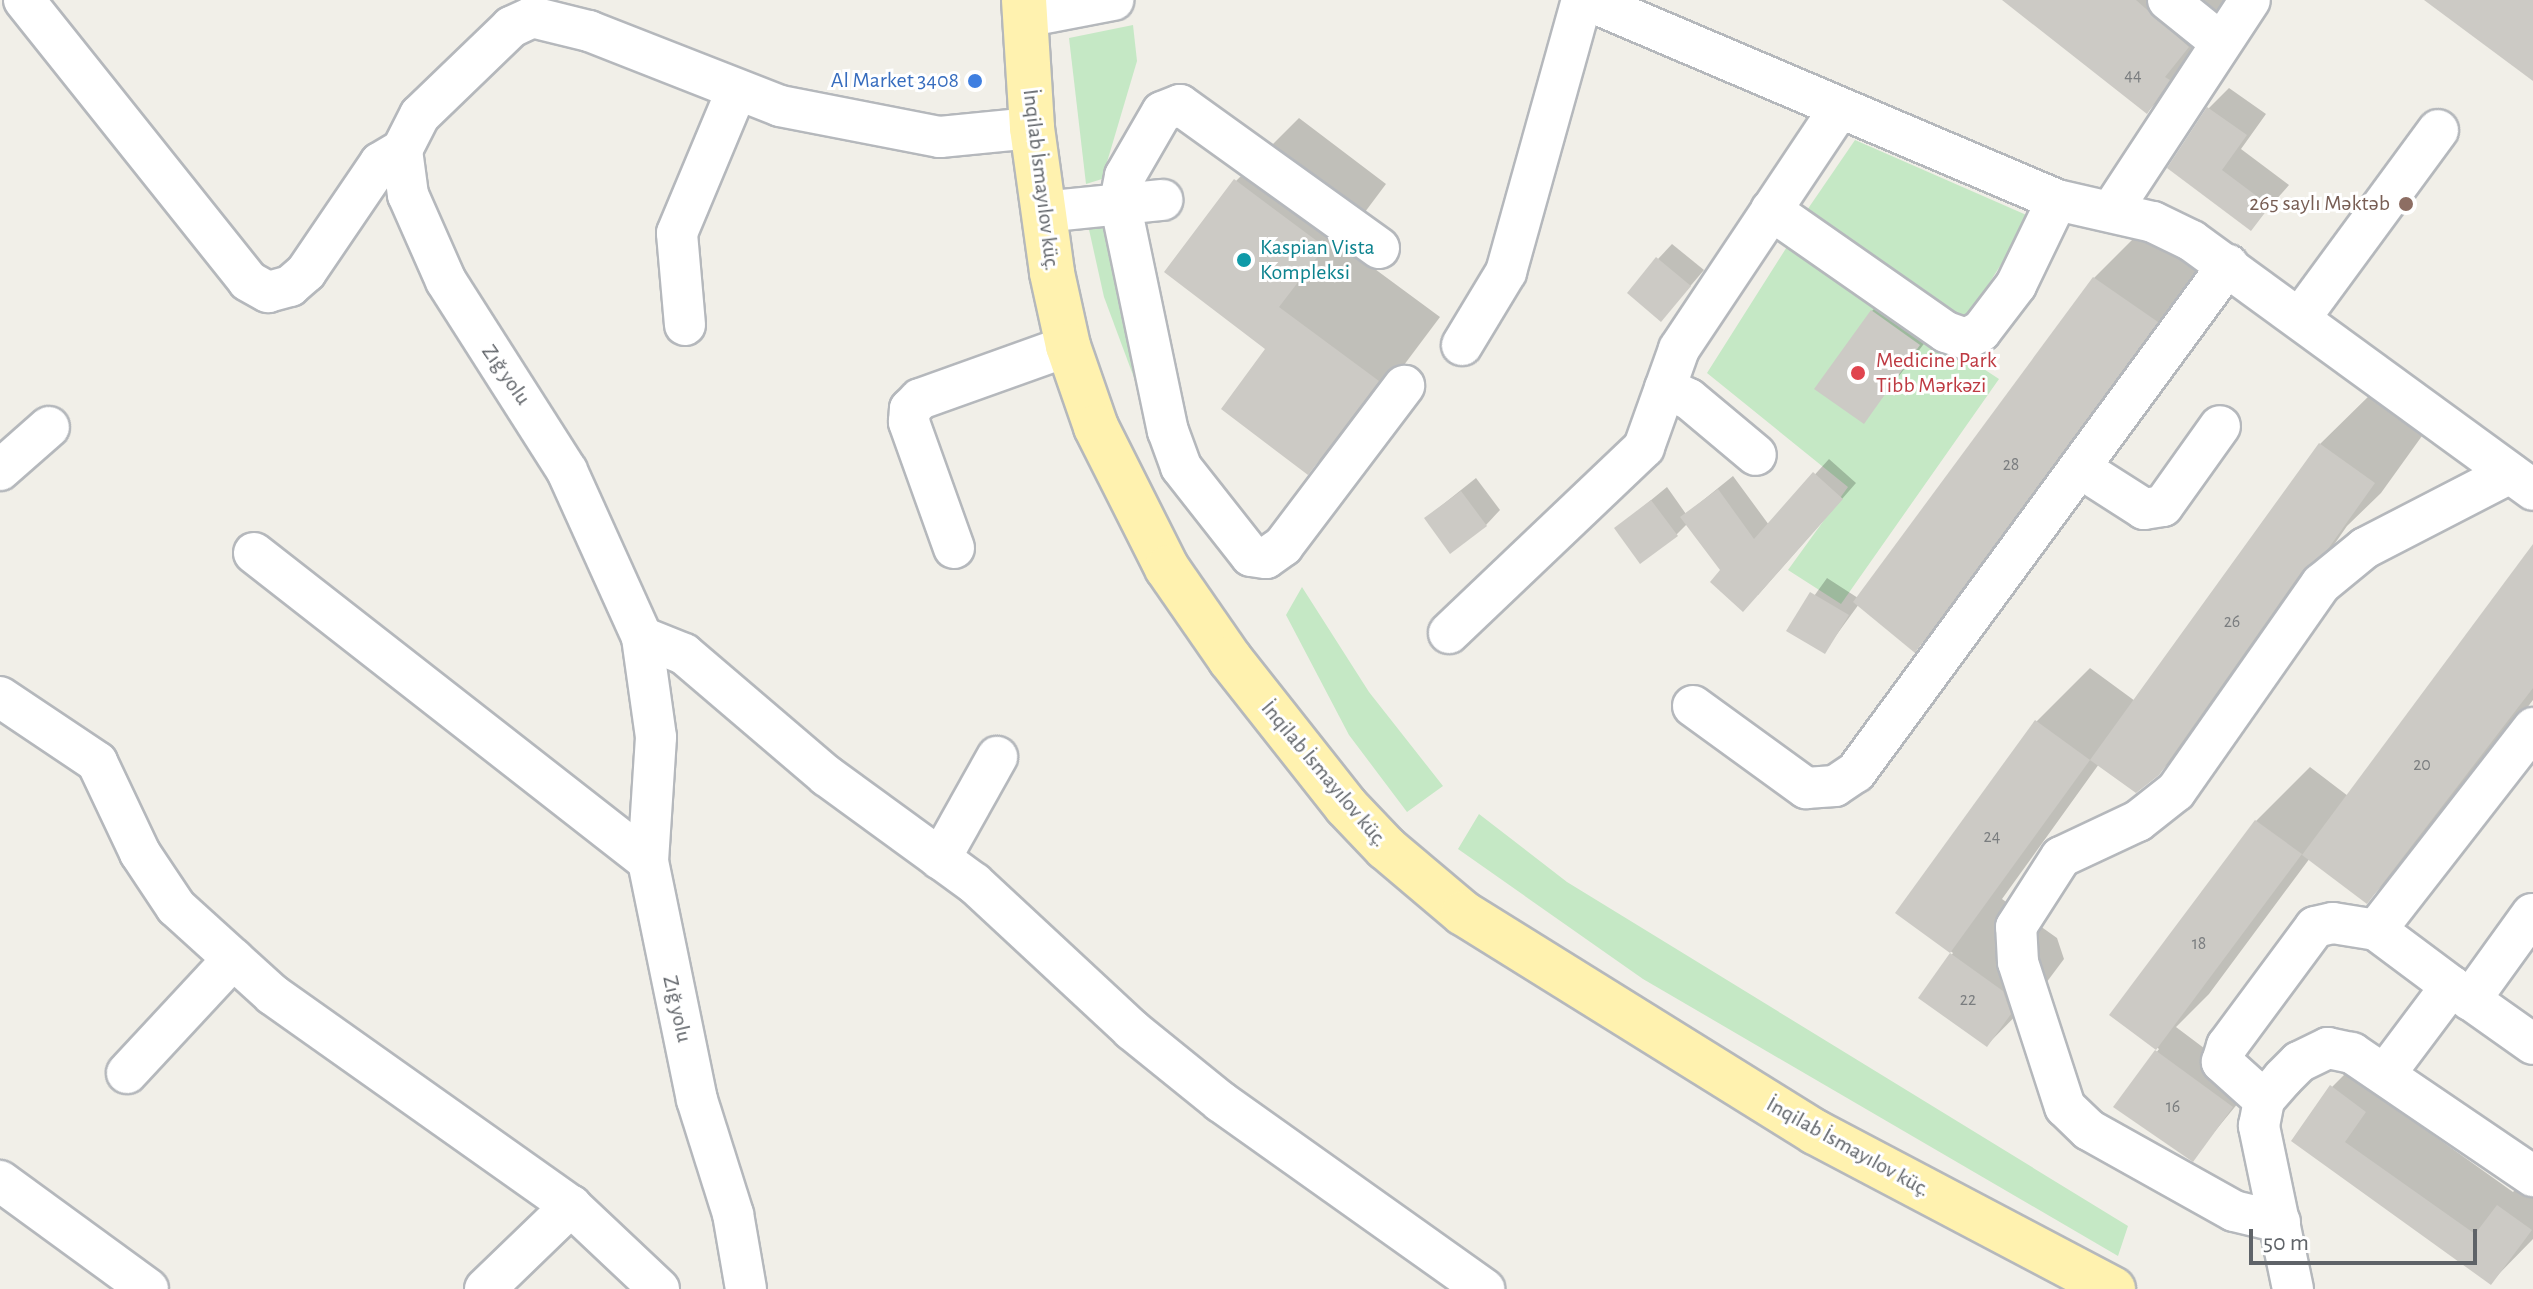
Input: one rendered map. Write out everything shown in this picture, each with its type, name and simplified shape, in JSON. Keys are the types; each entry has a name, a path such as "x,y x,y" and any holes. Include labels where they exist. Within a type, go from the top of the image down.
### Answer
{"main road":[{"name":"İnqilab İsmayılov küç.","path":"1024,8 1032,128 1043,212 1068,346 1108,454 1167,568 1230,659 1346,806 1426,885 1463,913 1815,1132 2113,1289"}],"street":[{"path":"24,0 248,281 268,292 290,286 306,272 380,163 402,150 420,115 528,8 736,92 919,134 971,137 1032,128"},
{"path":"1462,345 1506,272 1585,0 1660,15 1839,109 2057,200 2112,210 2153,222 2228,265 2522,482"},
{"path":"2168,0 2219,41"},
{"path":"2112,210 2219,41 2250,0"},
{"path":"1024,8 1091,2"},
{"path":"685,325 677,233 736,92"},
{"path":"1379,248 1180,105 1162,112 1125,176 1120,202 1172,443 1181,467 1251,556 1266,558 1283,546 1404,386"},
{"path":"1449,633 1644,447 1679,349 1839,109"},
{"path":"2300,318 2438,130"},
{"name":"Zığ yolu","path":"402,150 408,195 446,281 567,471 642,637 656,737 648,861 697,1100 733,1214 746,1289"},
{"path":"1043,212 1162,200"},
{"path":"1771,210 1946,332 1966,339 1981,331 2016,285 2057,200"},
{"path":"1693,706 1806,788 1835,786 1856,772 2228,265"},
{"path":"954,548 909,422 910,409 920,399 1068,346"},
{"path":"1665,388 1689,399 1756,455"},
{"path":"2080,468 2144,509 2163,506 2220,426"},
{"path":"0,470 49,427"},
{"path":"2280,1222 2234,1211 2089,1130 2065,1107 2018,962 2016,927 2061,857 2138,821 2176,791 2321,584 2365,548 2522,482"},
{"path":"254,553 648,861"},
{"path":"642,637 684,654 827,776 1003,906 1132,1030 1221,1102 1484,1289"},
{"path":"0,697 97,762 140,853 176,907 273,995 571,1206 659,1289"},
{"path":"2376,930 2533,728"},
{"path":"940,859 997,757"},
{"path":"2385,1074 2532,914"},
{"path":"2264,1100 2222,1062 2227,1046 2315,927 2333,923 2376,930 2533,1044"},
{"path":"127,1073 233,959"},
{"path":"2293,1289 2259,1126 2264,1100 2299,1062 2328,1048 2352,1053 2533,1176"},
{"path":"0,1181 148,1289"},
{"path":"485,1289 571,1206"}],"green space":[{"path":"1133,25 1137,61 1102,179 1086,184 1069,38"},
{"path":"1855,140 2031,217 1964,323 1803,216"},
{"path":"1088,225 1114,227 1143,402 1104,297"},
{"path":"1790,242 1999,379 1841,604 1788,570 1848,487 1707,373"},
{"path":"1302,587 1369,692 1443,786 1407,812 1349,735 1286,615"},
{"path":"1479,814 1567,882 2128,1226 2118,1256 1643,979 1458,849"}],"building":[{"path":"2002,0 2136,0 2189,47 2165,77 2170,80 2147,114"},
{"path":"2424,0 2533,0 2533,81"},
{"path":"2207,107 2247,135 2222,170 2270,206 2251,231 2167,168"},
{"path":"1234,179 1325,247 1279,307 1379,381 1308,475 1221,409 1265,349 1164,272"},
{"path":"1656,257 1691,286 1661,322 1627,293"},
{"path":"2093,277 2158,322 1915,653 1853,602"},
{"path":"1871,310 1920,345 1864,424 1814,389"},
{"path":"2319,443 2375,483 2328,549 2302,571 2159,775 2136,793 2090,760"},
{"path":"1813,472 1843,499 1743,612 1710,582 1720,570 1680,517 1718,489 1754,539"},
{"path":"1461,491 1487,526 1450,554 1424,518"},
{"path":"1651,500 1678,536 1640,564 1614,528"},
{"path":"2533,544 2533,688 2367,904 2302,855"},
{"path":"1810,592 1849,615 1825,654 1786,631"},
{"path":"2035,720 2090,760 1950,953 1895,913"},
{"path":"2255,820 2302,854 2156,1050 2109,1015"},
{"path":"1950,953 2003,991 2011,1014 1987,1047 1918,998"},
{"path":"2155,1050 2233,1107 2193,1162 2113,1107"},
{"path":"2330,1085 2366,1112 2345,1142 2475,1234 2497,1205 2532,1230 2491,1285 2291,1141"}],"place":[{"name":"Al Market 3408","path":"975,81"},
{"name":"265 saylı Məktəb","path":"2406,204"},
{"name":"Kaspian Vista Kompleksi","path":"1244,260"},
{"name":"Medicine Park Tibb Mərkəzi","path":"1858,373"}]}
